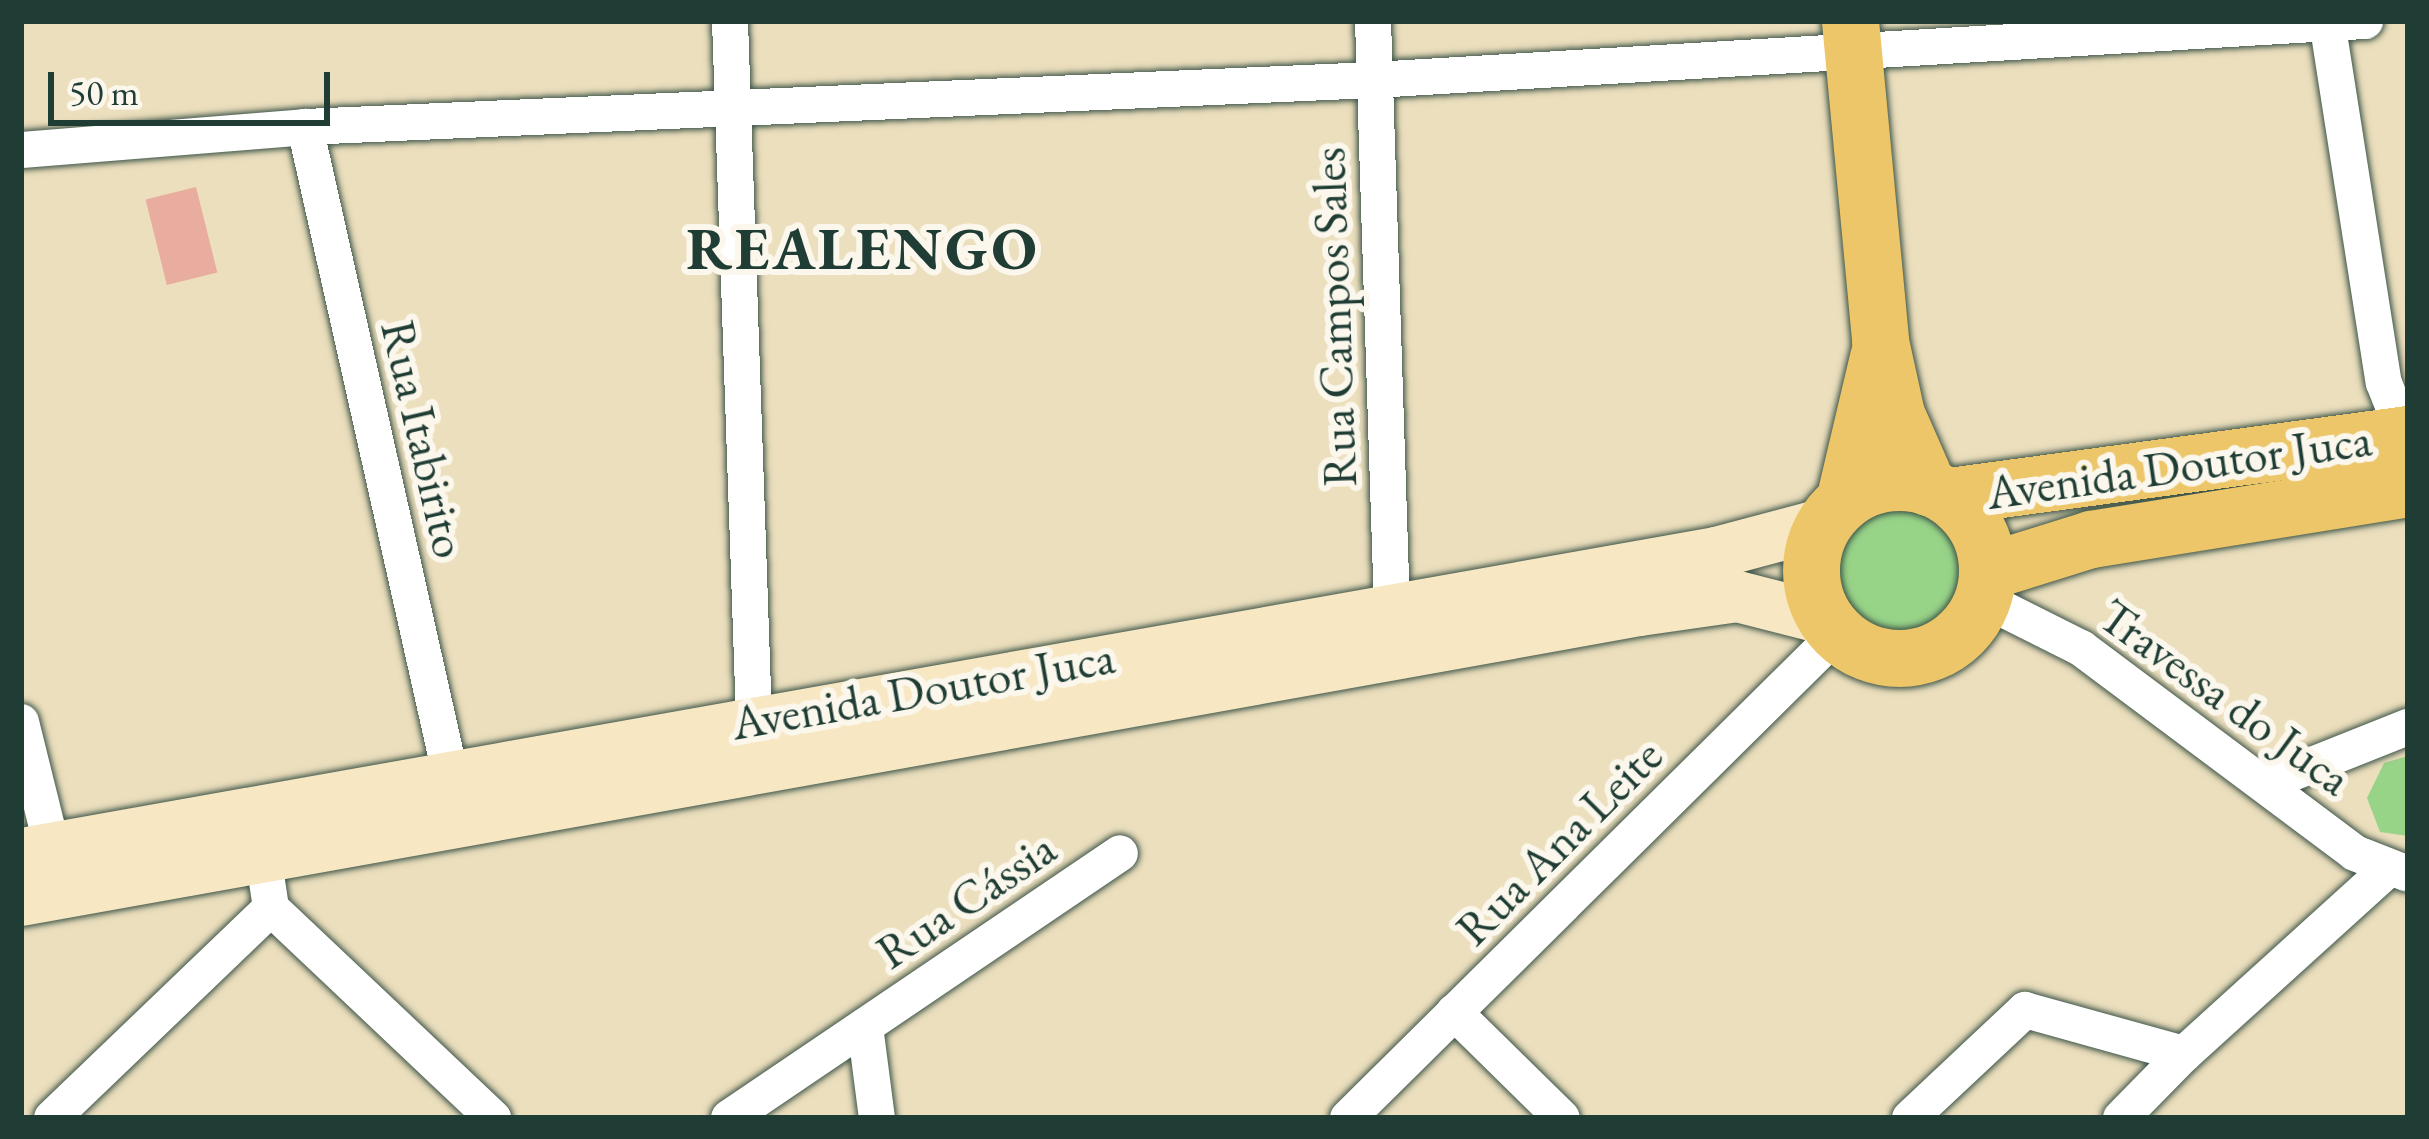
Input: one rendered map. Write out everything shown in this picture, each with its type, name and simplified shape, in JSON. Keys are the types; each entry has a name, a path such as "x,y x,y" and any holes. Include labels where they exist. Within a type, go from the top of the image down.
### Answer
{"main road":[{"path":"1851,34 1880,340 1896,414 1939,492 1977,530 1986,585 1958,635 1920,656 1861,651 1830,626 1810,571 1834,512 1880,340"},
{"name":"Avenida Doutor Juca","path":"1939,492 2407,452"},
{"name":"Avenida Doutor Juca","path":"1986,585 2091,539 2407,452"},
{"path":"1834,512 1898,482 1939,492"},
{"name":"Avenida Doutor Juca","path":"21,900 450,773 1716,552 1834,512"},
{"name":"Avenida Doutor Juca","path":"37,850 259,832 1737,596 1830,626"}],"street":[{"path":"730,21 754,720"},
{"name":"Rua Campos Sales","path":"1372,21 1392,609"},
{"path":"21,150 305,127 730,104 1374,80 1851,34 2365,21"},
{"path":"2327,24 2384,383 2407,452"},
{"name":"Rua Itabirito","path":"305,127 450,773"},
{"name":"Travessa do Juca","path":"1986,585 2398,872"},
{"name":"Rua Ana Leite","path":"1348,1118 1830,626"},
{"path":"21,722 37,850"},
{"path":"2267,783 2408,727"},
{"path":"259,832 271,908 493,1118"},
{"name":"Rua Cássia","path":"729,1118 1120,853"},
{"path":"2121,1118 2184,1054 2398,872"},
{"path":"52,1118 271,908"},
{"path":"1910,1118 2025,1010 2184,1054"},
{"path":"1454,1012 1562,1118"},
{"name":"Rua Cássia","path":"865,1026 878,1118"}],"green space":[{"path":"1899,507 1923,512 1944,526 1958,547 1963,571 1958,595 1944,616 1923,630 1899,635 1875,630 1854,616 1840,595 1835,571 1840,547 1854,526 1875,512"},
{"path":"2408,756 2408,836 2380,832 2367,798 2384,763"}],"building":[{"path":"196,187 217,272 167,285 146,200"}],"district":[{"name":"REALENGO","path":"863,248"}]}
